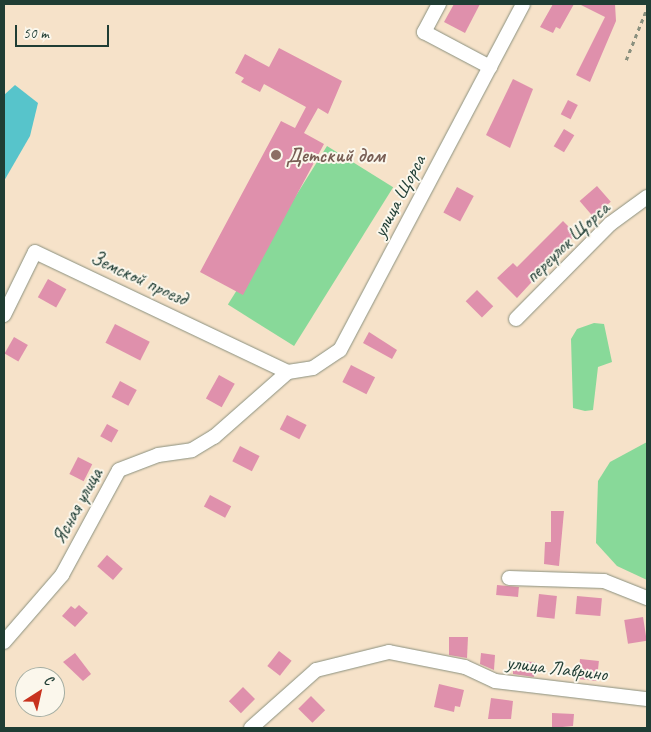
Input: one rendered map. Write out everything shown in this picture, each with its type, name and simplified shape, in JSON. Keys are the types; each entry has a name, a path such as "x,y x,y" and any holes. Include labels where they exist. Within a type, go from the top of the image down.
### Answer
{"street":[{"path":"438,4 424,32 490,67"},
{"name":"улица Щорса","path":"286,374 313,368 340,350 523,4"},
{"name":"переулок Щорса","path":"516,319 610,224 647,197"},
{"name":"Земской проезд","path":"4,315 36,252 286,374"},
{"name":"Ясная улица","path":"4,642 62,575 119,470 158,455 192,450 214,437 286,374"},
{"path":"509,578 604,581 647,598"},
{"name":"улица Лаврино","path":"251,728 316,670 389,652 457,664 495,681 647,699"}],"path":[{"path":"626,60 647,8"}],"green space":[{"path":"327,146 393,187 294,346 228,305"},
{"path":"594,323 604,324 612,362 598,367 593,410 585,411 573,408 571,339 577,329"},
{"path":"647,442 647,580 617,566 596,543 598,481 610,462"}],"water":[{"path":"15,85 38,103 30,136 4,181 4,95"}],"building":[{"path":"454,4 480,4 465,33 444,22"},
{"path":"553,4 574,4 560,29 556,27 553,33 540,27"},
{"path":"579,4 615,4 616,21 590,82 576,75 605,17"},
{"path":"279,48 342,81 328,114 318,108 304,133 324,144 243,295 200,272 281,121 295,128 306,107 264,84 260,92 241,82 244,78 235,73 245,54 269,67"},
{"path":"513,79 533,89 510,148 486,135"},
{"path":"568,100 578,105 571,119 561,114"},
{"path":"564,129 574,135 564,152 554,146"},
{"path":"597,186 611,202 593,217 580,201"},
{"path":"457,187 474,196 460,222 443,213"},
{"path":"563,221 576,234 517,298 497,278 513,263 517,267"},
{"path":"48,279 66,289 56,308 38,297"},
{"path":"477,290 493,306 482,318 466,301"},
{"path":"115,324 150,342 140,360 105,343"},
{"path":"369,332 397,350 392,359 363,343"},
{"path":"14,337 28,345 18,361 4,353"},
{"path":"351,365 375,377 366,394 342,382"},
{"path":"219,375 235,384 222,407 206,399"},
{"path":"120,381 137,390 128,406 112,397"},
{"path":"287,415 307,425 299,439 280,429"},
{"path":"107,424 118,430 112,443 100,436"},
{"path":"240,446 260,456 252,471 232,461"},
{"path":"78,457 92,464 84,481 69,474"},
{"path":"210,495 231,506 225,518 204,506"},
{"path":"551,511 564,511 559,566 544,564 545,542 551,542"},
{"path":"107,555 123,569 113,580 97,566"},
{"path":"497,585 519,587 518,597 496,595"},
{"path":"539,594 557,596 554,619 537,617"},
{"path":"577,596 602,598 600,616 575,614"},
{"path":"79,605 88,613 75,627 62,616 71,606 75,609"},
{"path":"643,617 647,641 628,644 624,620"},
{"path":"449,637 468,637 467,658 449,655"},
{"path":"279,651 292,661 280,676 267,666"},
{"path":"75,653 91,674 83,681 63,662"},
{"path":"481,653 495,655 494,670 480,664"},
{"path":"580,659 599,661 597,681 578,679"},
{"path":"513,661 535,662 534,677 513,674"},
{"path":"439,684 464,690 460,707 455,706 454,712 434,707"},
{"path":"243,687 255,699 241,713 229,701"},
{"path":"311,696 325,710 312,723 298,709"},
{"path":"491,698 513,701 511,719 488,719"},
{"path":"552,713 574,714 573,726 552,728"}],"place":[{"name":"Детский дом","path":"276,155"}]}
